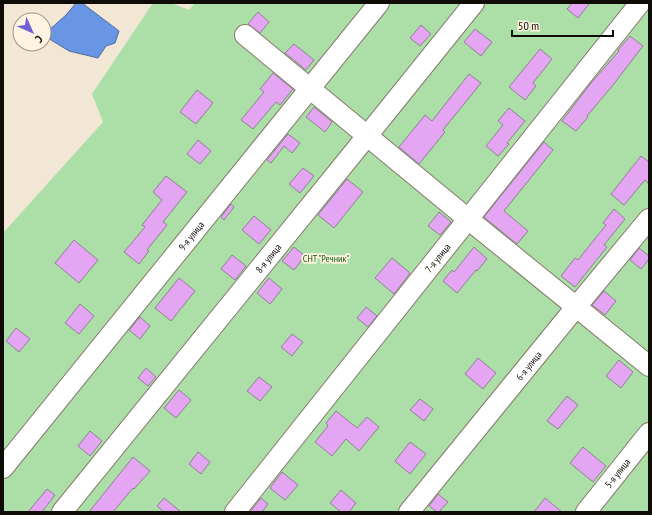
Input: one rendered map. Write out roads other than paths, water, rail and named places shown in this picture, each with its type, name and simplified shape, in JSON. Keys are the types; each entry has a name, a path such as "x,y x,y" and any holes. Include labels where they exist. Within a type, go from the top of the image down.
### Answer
{"street":[{"name":"9-я улица","path":"3,468 379,3"},
{"name":"8-я улица","path":"62,512 368,136 474,3"},
{"name":"7-я улица","path":"235,512 640,3"},
{"path":"245,35 649,366"},
{"name":"6-я улица","path":"409,512 649,219"},
{"name":"5-я улица","path":"586,512 649,433"}],"water":[{"path":"76,3 82,3 119,31 115,43 106,46 98,58 69,51 52,41 52,27 66,15"}],"park label":[{"name":"СНТ \"Речник\"","path":"326,258"}]}
